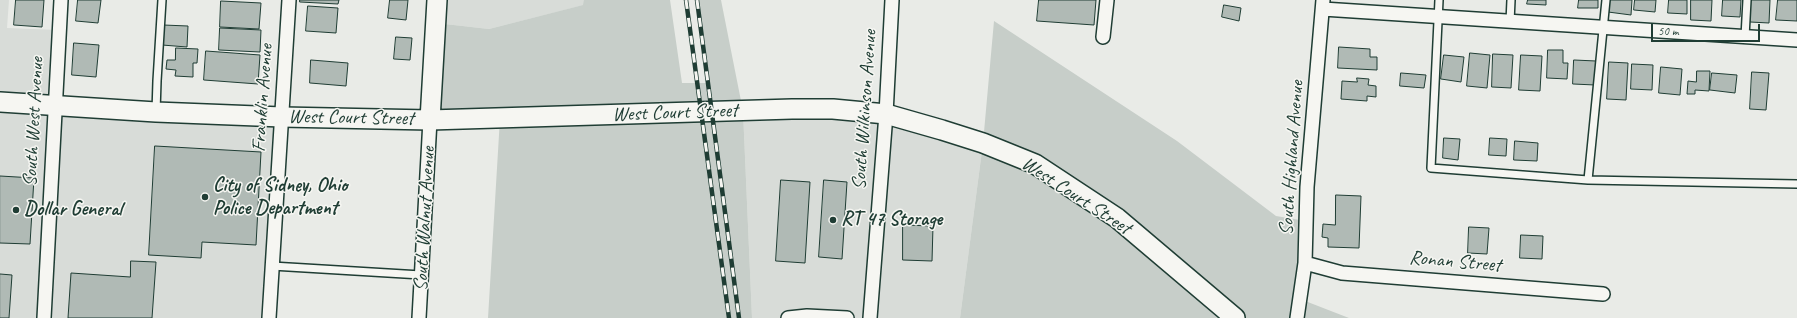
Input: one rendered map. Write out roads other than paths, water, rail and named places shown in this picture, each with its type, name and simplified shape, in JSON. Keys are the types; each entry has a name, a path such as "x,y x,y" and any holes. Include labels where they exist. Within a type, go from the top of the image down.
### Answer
{"main road":[{"name":"South Walnut Avenue","path":"430,120 437,0"},
{"name":"West Court Street","path":"0,102 156,112 282,117 430,120 792,109 833,109 886,114 983,143 1035,164 1117,218 1235,318"}],"street":[{"name":"South West Avenue","path":"44,318 61,0"},
{"name":"Franklin Avenue","path":"269,318 289,0"},
{"name":"South Wilkinson Avenue","path":"870,318 886,114 892,0"},
{"path":"1103,37 1107,0"},
{"path":"1323,5 1438,17 1797,40"},
{"name":"South Highland Avenue","path":"1297,318 1305,263 1307,187 1323,5"},
{"name":"South Walnut Avenue","path":"419,318 430,120"},
{"name":"Ronan Street","path":"1305,263 1342,273 1603,294"},
{"path":"788,318 807,316 847,318"}],"lane":[{"path":"156,112 162,0"},
{"path":"1439,0 1431,168 1588,180 1797,184"},
{"path":"1510,22 1511,0"},
{"path":"1588,180 1606,0"},
{"path":"1745,37 1747,0"},
{"path":"272,266 421,275"}],"railway":[{"path":"686,0 729,318"},
{"path":"697,0 739,318"}],"place":[{"name":"City of Sidney, Ohio Police Department","path":"205,197"},
{"name":"Dollar General","path":"16,210"},
{"name":"RT 47 Storage","path":"833,220"}]}
